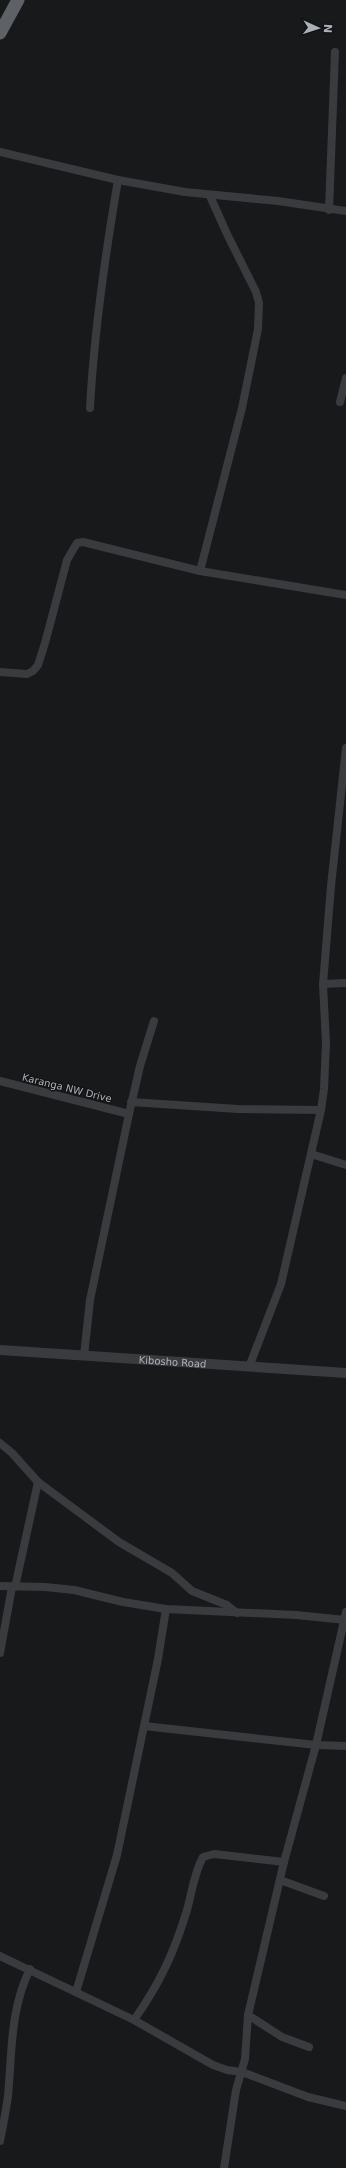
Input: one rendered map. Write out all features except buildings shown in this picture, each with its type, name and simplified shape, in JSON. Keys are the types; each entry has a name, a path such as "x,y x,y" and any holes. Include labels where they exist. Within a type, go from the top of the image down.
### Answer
{"highway":[{"path":"0,33 18,0"}],"street":[{"path":"329,210 335,52"},
{"path":"0,152 118,180 210,196 278,201 329,210 346,211"},
{"path":"90,408 92,368 101,292 118,180"},
{"path":"200,571 242,408 258,328 259,303 256,292 226,234 210,196"},
{"path":"340,402 346,378"},
{"path":"0,672 26,674 33,671 38,665 66,560 77,543 83,542 200,571 346,595"},
{"path":"249,1367 281,1284 321,1110 324,1089 326,1043 323,984 330,894 346,748"},
{"path":"323,984 346,983"},
{"path":"84,1356 90,1300 131,1102 154,1021"},
{"name":"Karanga NW Drive","path":"0,1082 129,1114"},
{"path":"131,1102 238,1109 321,1110"},
{"path":"311,1154 346,1165"},
{"name":"Kibosho Road","path":"0,1350 346,1373"},
{"path":"0,1443 12,1453 38,1482 119,1542 172,1573 192,1590 227,1605 237,1613"},
{"path":"0,1653 13,1587 38,1482"},
{"path":"0,1586 45,1587 74,1590 123,1602 166,1609 345,1617 316,1745 284,1862 248,2015 242,2072 236,2090 224,2168"},
{"path":"76,1992 117,1855 144,1726 166,1609"},
{"path":"144,1726 316,1745 346,1746"},
{"path":"134,2020 163,1976 172,1955 187,1909 199,1864 203,1857 214,1854 284,1862"},
{"path":"280,1880 324,1896"},
{"path":"0,1956 134,2020 200,2058 227,2070 242,2072 308,2097 346,2106"},
{"path":"0,2142 8,2097 13,2029 18,1998 30,1969"},
{"path":"248,2015 282,2037 308,2047"}]}
